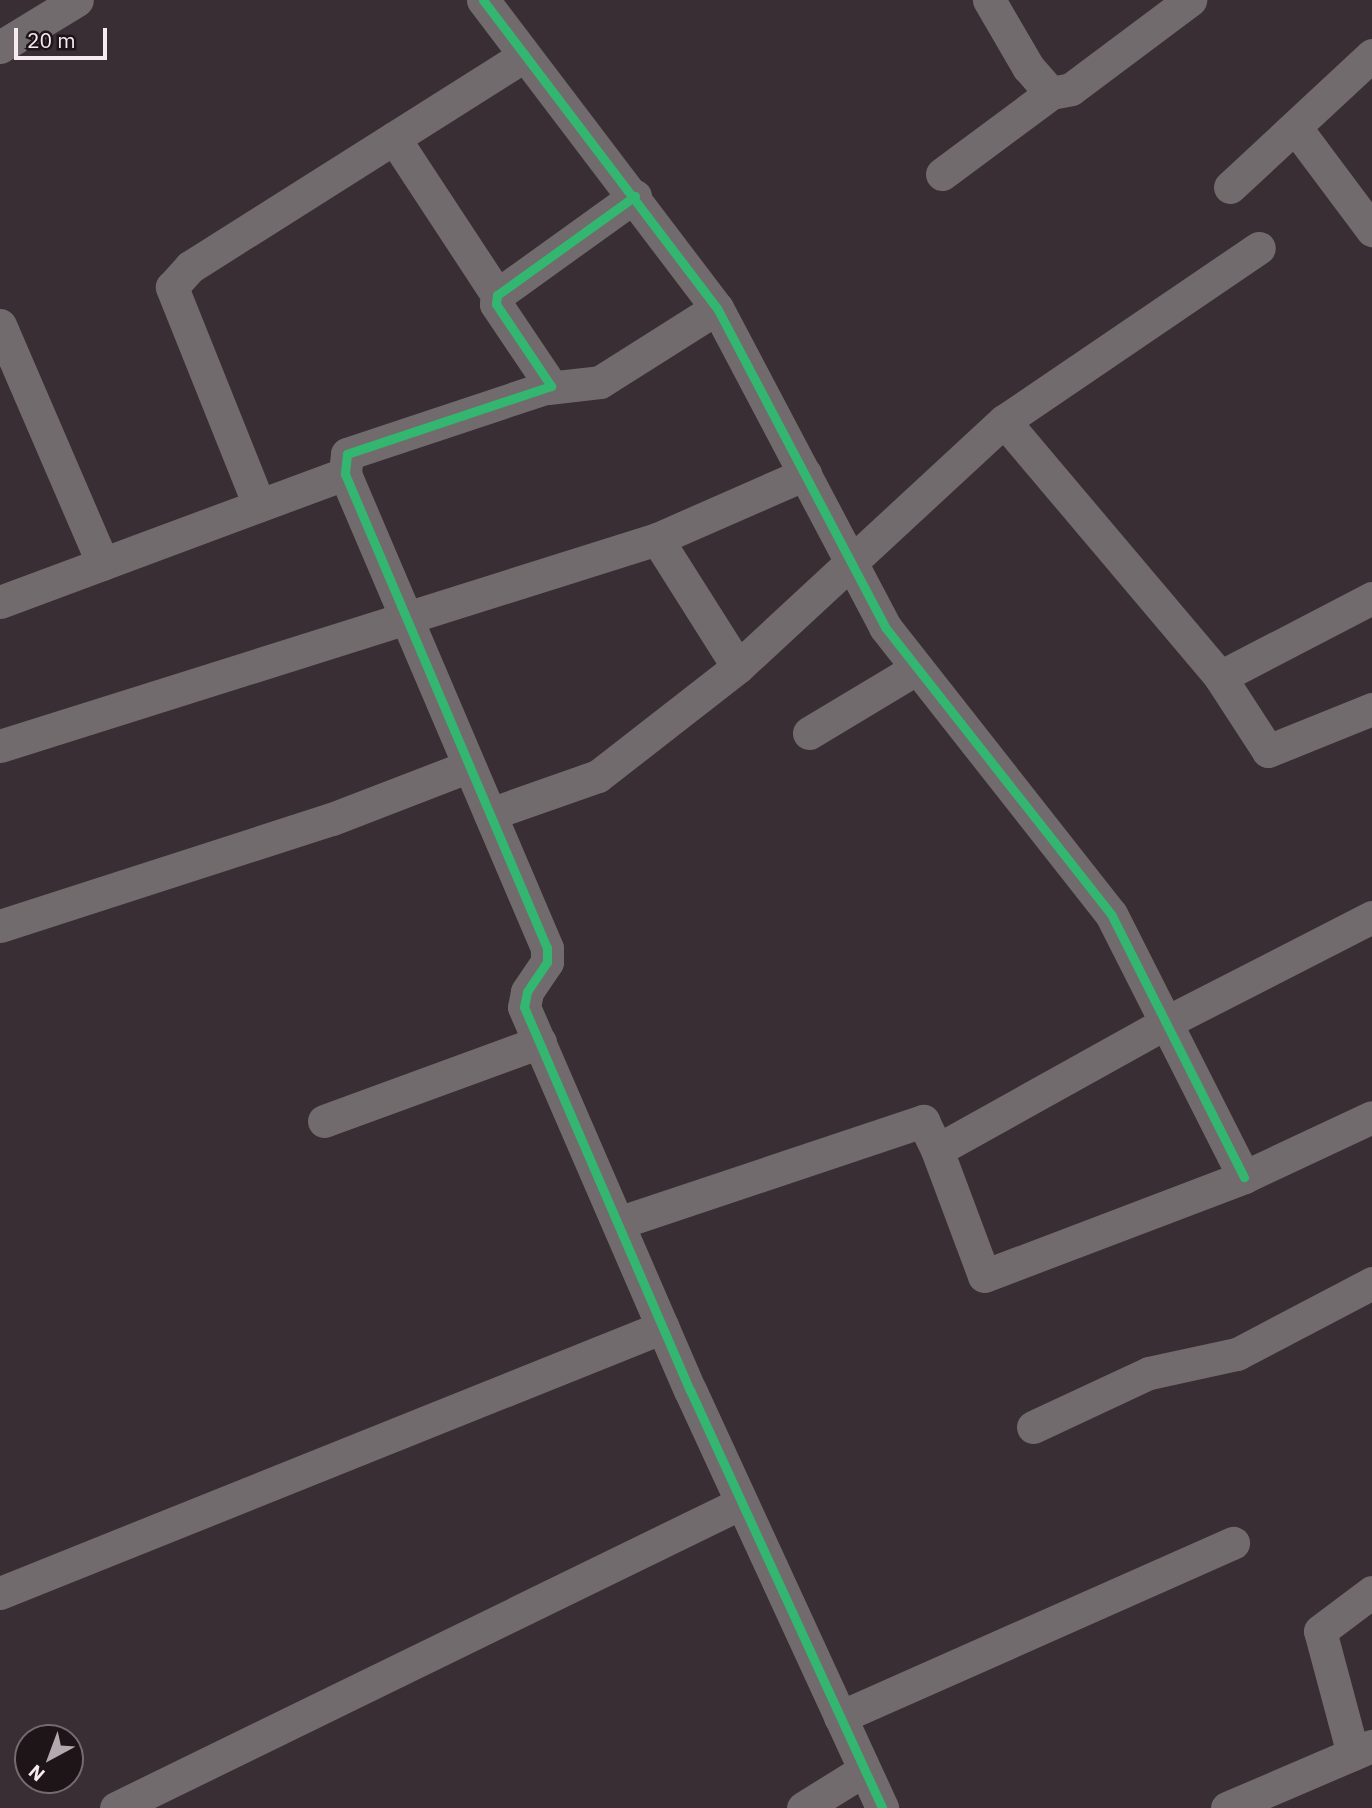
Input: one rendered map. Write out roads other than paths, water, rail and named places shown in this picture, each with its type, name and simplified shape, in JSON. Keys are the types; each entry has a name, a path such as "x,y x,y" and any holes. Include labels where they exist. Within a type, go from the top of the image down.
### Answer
{"street":[{"path":"0,47 77,0"},
{"path":"480,0 635,196 717,308 885,627 1111,914 1168,1021 1244,1177"},
{"path":"989,0 1028,67 1051,93"},
{"path":"942,174 1051,93 1071,89 1190,0"},
{"path":"1230,187 1372,55"},
{"path":"259,505 172,287 190,267 524,56"},
{"path":"1295,127 1372,230"},
{"path":"394,138 497,295 496,304 551,381 548,388"},
{"path":"497,295 635,196"},
{"path":"490,814 598,776 738,667 1004,421 1259,248"},
{"path":"717,308 600,382 548,388 347,454 345,474 547,948 547,962 527,992 524,1007 741,1503 882,1808"},
{"path":"0,325 103,564"},
{"path":"1004,421 1220,677 1268,751 1372,709"},
{"path":"0,602 345,474"},
{"path":"0,746 405,615 657,539 805,474"},
{"path":"657,539 738,667"},
{"path":"1220,677 1372,598"},
{"path":"809,733 917,668"},
{"path":"0,926 332,819 469,766"},
{"path":"937,1150 1168,1021 1372,917"},
{"path":"324,1121 540,1042"},
{"path":"618,1223 923,1121 937,1150 984,1276 1244,1177 1372,1117"},
{"path":"1033,1427 1149,1373 1237,1354 1372,1283"},
{"path":"0,1594 663,1327"},
{"path":"116,1808 741,1503"},
{"path":"840,1717 1233,1543"},
{"path":"1227,1808 1362,1750 1320,1631 1372,1592"},
{"path":"803,1808 864,1770"}]}
